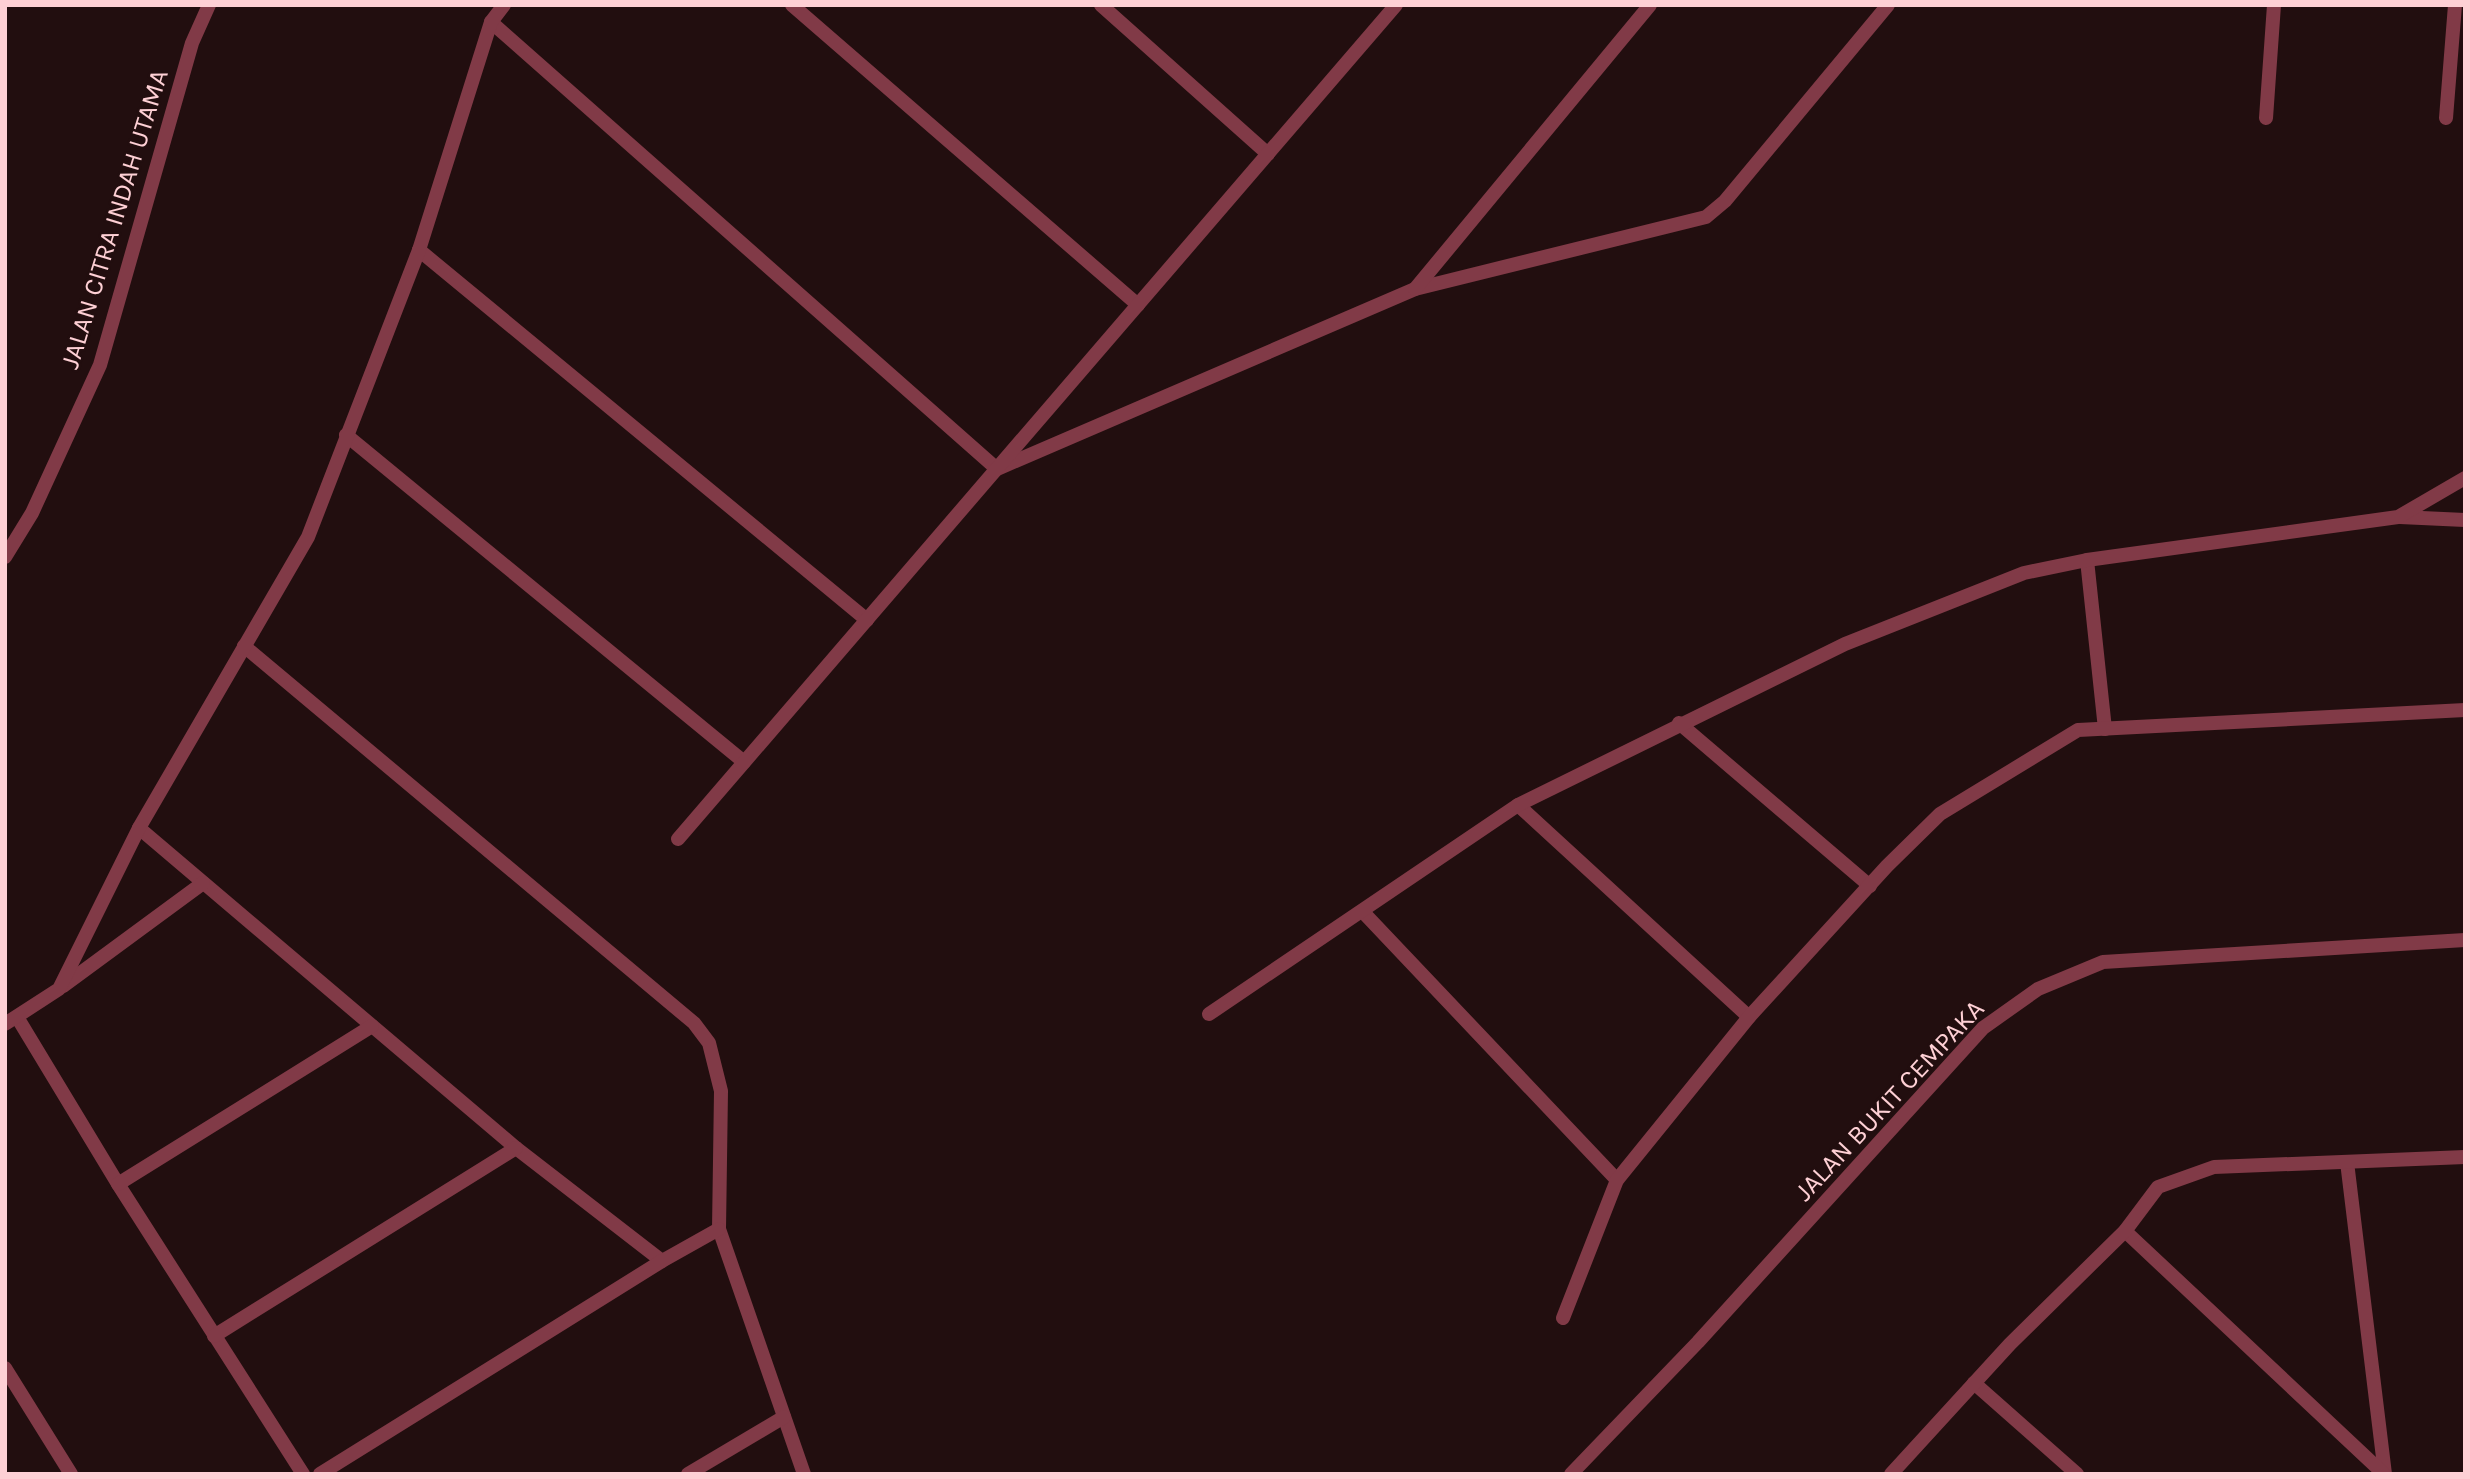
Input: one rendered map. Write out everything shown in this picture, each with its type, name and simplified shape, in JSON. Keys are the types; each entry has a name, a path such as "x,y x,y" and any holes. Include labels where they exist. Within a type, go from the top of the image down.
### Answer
{"street":[{"name":"JALAN CITRA INDAH UTAMA","path":"5,557 32,513 100,365 192,43 209,5"},
{"path":"59,989 139,828 308,537 419,250 491,22 504,5"},
{"path":"792,5 1138,305"},
{"path":"1101,5 1268,154"},
{"path":"678,839 1396,5"},
{"path":"1415,289 1650,5"},
{"path":"997,469 1415,289 1706,217 1725,201 1888,5"},
{"path":"2266,118 2274,5"},
{"path":"2445,118 2455,5"},
{"path":"491,22 997,469"},
{"path":"419,250 867,620"},
{"path":"346,435 744,762"},
{"path":"2398,517 2465,478"},
{"path":"1209,1014 1518,805 1679,723 1845,644 2024,573 2087,561 2398,517 2465,520"},
{"path":"2087,561 2105,729"},
{"path":"244,646 694,1023 709,1043 721,1091 719,1229 804,1474"},
{"path":"1563,1318 1617,1180 1749,1017 1940,814 2078,730 2465,710"},
{"path":"1679,723 1870,886"},
{"path":"1518,805 1749,1017"},
{"path":"139,828 516,1148 662,1261"},
{"path":"203,883 59,989 11,1020 303,1474"},
{"path":"1363,912 1617,1180"},
{"name":"JALAN BUKIT CEMPAKA","path":"1571,1474 1698,1342 1983,1028 2038,989 2103,962 2465,940"},
{"path":"118,1184 372,1026"},
{"path":"214,1336 516,1148"},
{"path":"1891,1474 1974,1383 2125,1231 2158,1187 2187,1174 2214,1167 2465,1157"},
{"path":"2347,1162 2384,1474"},
{"path":"320,1474 662,1261 719,1229"},
{"path":"2125,1231 2384,1474"},
{"path":"5,1368 71,1474"},
{"path":"1974,1383 2077,1474"},
{"path":"688,1474 784,1417"}]}
